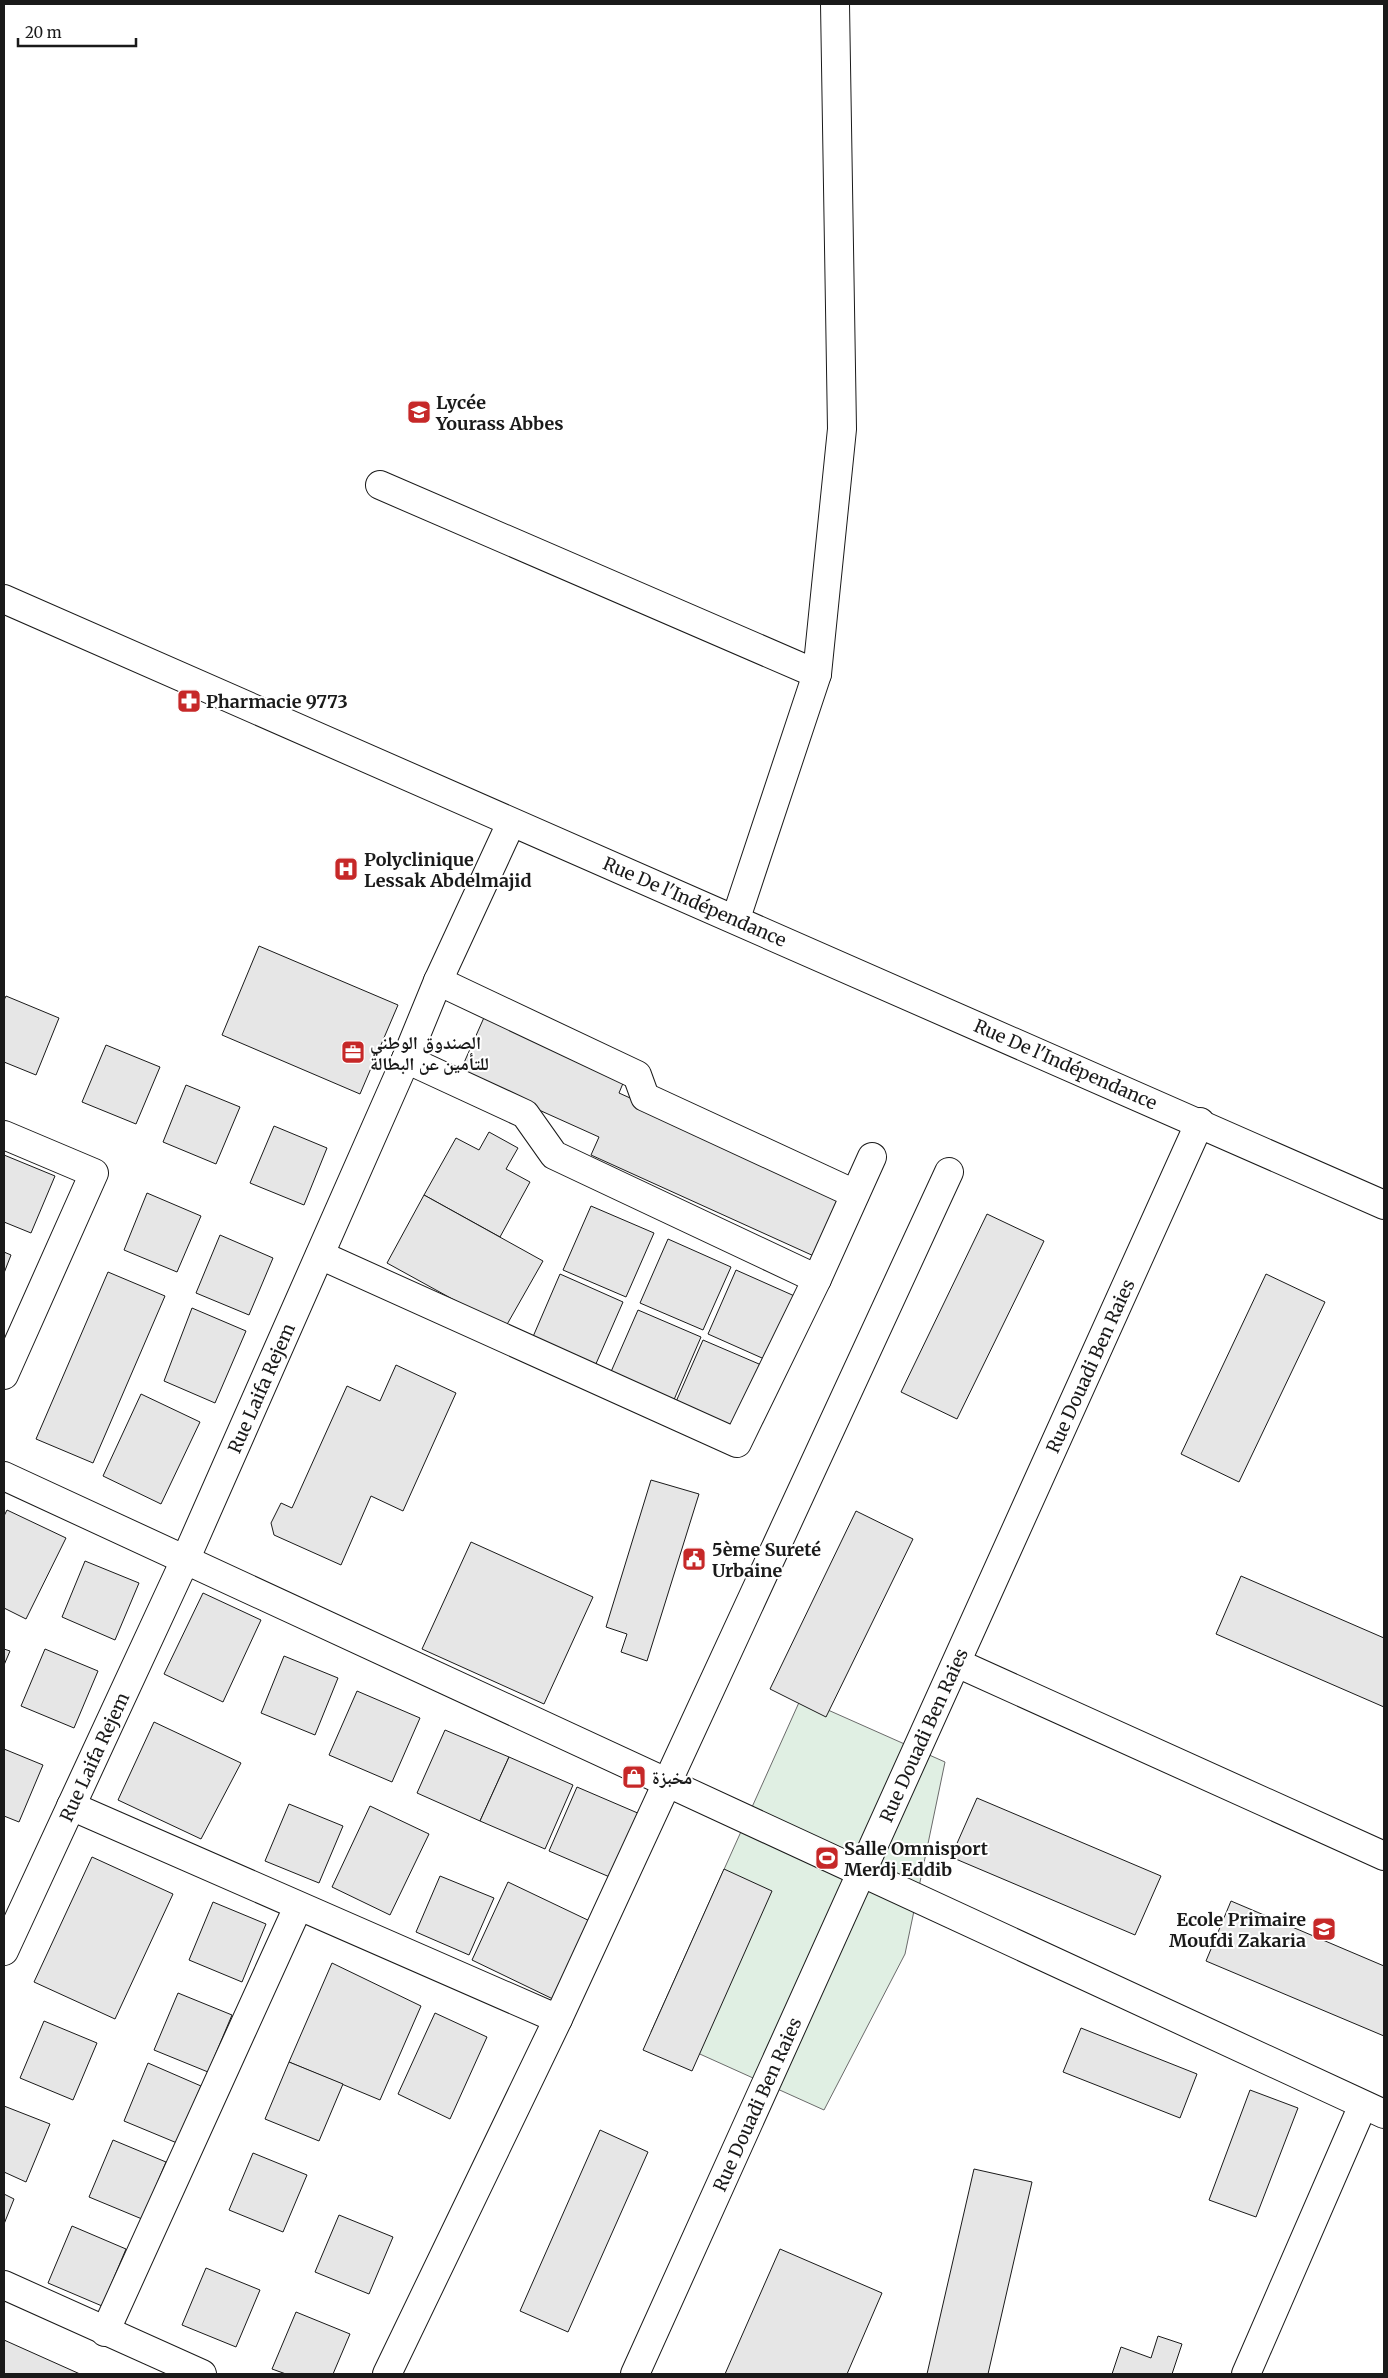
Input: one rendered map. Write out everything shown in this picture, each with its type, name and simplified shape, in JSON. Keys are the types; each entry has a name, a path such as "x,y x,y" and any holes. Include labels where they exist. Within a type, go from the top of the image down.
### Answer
{"street":[{"path":"736,918 817,674 842,429 834,4"},
{"path":"380,485 817,674"},
{"name":"Rue De l'Indépendance","path":"4,599 511,823 736,918 1384,1205"},
{"name":"Rue Laifa Rejem","path":"4,1951 186,1558 406,1059 438,981 511,823"},
{"path":"438,981 637,1075 645,1097 855,1194"},
{"path":"406,1059 525,1114 554,1156 817,1279"},
{"name":"Rue Douadi Ben Raies","path":"635,2374 1200,1122"},
{"path":"4,1135 94,1173 4,1374"},
{"path":"320,1255 737,1442 817,1279 872,1157"},
{"path":"387,2374 558,2019 668,1784 949,1172"},
{"path":"4,1476 186,1558 862,1874 1374,2109 1246,2374"},
{"path":"957,1663 1384,1856"},
{"path":"71,1806 298,1907 558,2019"},
{"path":"105,2332 298,1907"},
{"path":"4,2285 202,2374"}],"green space":[{"name":"Salle Omnisport Merdj Eddib","path":"801,1698 945,1762 905,1954 824,2110 651,2032"}],"building":[{"path":"259,946 398,1005 360,1094 222,1035"},
{"path":"6,996 59,1018 36,1075 4,1062 4,1000"},
{"path":"486,1013 626,1076 619,1093 844,1194 816,1257 591,1155 599,1137 459,1074"},
{"path":"106,1045 160,1067 136,1124 82,1102"},
{"path":"186,1085 240,1107 216,1164 163,1142"},
{"path":"274,1126 327,1148 304,1205 250,1183"},
{"path":"489,1132 518,1148 506,1169 530,1182 500,1237 424,1195 456,1138 479,1150"},
{"path":"4,1155 55,1176 31,1233 4,1222"},
{"path":"147,1193 201,1216 177,1272 124,1250"},
{"path":"424,1195 543,1261 505,1328 387,1263"},
{"path":"591,1206 654,1233 626,1297 563,1270"},
{"path":"987,1214 1044,1241 957,1419 901,1392"},
{"path":"220,1235 273,1258 249,1315 196,1293"},
{"path":"668,1239 731,1267 703,1330 640,1303"},
{"path":"4,1252 11,1255 4,1273"},
{"path":"736,1270 799,1298 771,1362 708,1334"},
{"path":"108,1272 165,1296 93,1463 36,1439"},
{"path":"560,1274 623,1302 595,1366 532,1339"},
{"path":"1266,1274 1325,1302 1239,1482 1181,1454"},
{"path":"192,1308 246,1331 215,1403 164,1381"},
{"path":"638,1310 701,1337 673,1402 610,1374"},
{"path":"703,1340 766,1367 738,1431 675,1404"},
{"path":"396,1365 456,1393 403,1511 371,1496 341,1565 274,1535 271,1523 281,1503 292,1508 347,1386 380,1401"},
{"path":"141,1394 200,1422 161,1504 103,1476"},
{"path":"651,1480 699,1494 647,1661 621,1652 627,1634 606,1627"},
{"path":"7,1510 66,1538 26,1619 4,1608 4,1516"},
{"path":"856,1511 913,1539 826,1717 770,1689"},
{"path":"471,1542 593,1597 544,1704 422,1649"},
{"path":"85,1561 139,1583 115,1640 62,1617"},
{"path":"1241,1576 1384,1638 1384,1707 1216,1634"},
{"path":"203,1593 261,1620 223,1702 164,1674"},
{"path":"4,1649 10,1651 4,1665"},
{"path":"45,1649 98,1671 74,1728 21,1706"},
{"path":"284,1656 338,1678 315,1735 261,1713"},
{"path":"357,1691 420,1718 392,1782 329,1755"},
{"path":"154,1722 241,1763 201,1839 118,1800"},
{"path":"445,1730 509,1757 480,1821 417,1793"},
{"path":"4,1749 43,1765 19,1822 4,1816"},
{"path":"509,1757 573,1785 545,1849 480,1821"},
{"path":"577,1787 640,1814 612,1878 549,1851"},
{"path":"977,1798 1161,1876 1135,1935 951,1857"},
{"path":"289,1804 343,1826 319,1883 265,1861"},
{"path":"370,1806 429,1834 390,1915 332,1887"},
{"path":"92,1857 173,1894 115,2019 34,1982"},
{"path":"724,1869 772,1891 692,2071 643,2050"},
{"path":"440,1876 494,1898 469,1955 416,1932"},
{"path":"508,1882 594,1923 555,2000 472,1960"},
{"path":"1231,1901 1384,1966 1384,2036 1206,1961"},
{"path":"213,1902 266,1924 242,1982 189,1960"},
{"path":"332,1963 421,2006 380,2100 289,2062"},
{"path":"178,1993 232,2015 208,2072 154,2050"},
{"path":"435,2013 487,2037 450,2119 398,2094"},
{"path":"44,2021 97,2043 73,2100 20,2078"},
{"path":"1081,2028 1197,2074 1180,2118 1063,2072"},
{"path":"289,2062 343,2084 319,2141 265,2119"},
{"path":"148,2063 201,2086 177,2143 124,2121"},
{"path":"1250,2090 1298,2108 1256,2217 1209,2200"},
{"path":"4,2106 50,2124 26,2182 4,2172"},
{"path":"600,2130 648,2152 568,2332 520,2311"},
{"path":"113,2140 166,2162 142,2219 89,2197"},
{"path":"253,2153 307,2175 283,2232 229,2210"},
{"path":"974,2169 1032,2182 988,2374 927,2374"},
{"path":"4,2194 14,2199 4,2224"},
{"path":"339,2215 393,2237 369,2294 315,2272"},
{"path":"72,2226 126,2249 102,2306 48,2283"},
{"path":"780,2249 882,2293 847,2374 725,2374"},
{"path":"206,2268 260,2290 236,2347 182,2325"},
{"path":"296,2312 350,2334 333,2374 286,2374 272,2369"},
{"path":"1158,2336 1182,2344 1172,2374 1112,2374 1121,2347 1151,2358"},
{"path":"4,2340 80,2374 4,2374"}],"place":[{"name":"Lycée Yourass Abbes","path":"419,412"},
{"name":"Pharmacie 9773","path":"189,701"},
{"name":"Polyclinique Lessak Abdelmajid","path":"346,869"},
{"name":"الصندوق الوطني للتأمين عن البطالة","path":"353,1052"},
{"name":"5ème Sureté Urbaine","path":"694,1559"},
{"name":"مخبزة","path":"634,1777"},
{"name":"Salle Omnisport Merdj Eddib","path":"827,1858"},
{"name":"Ecole Primaire Moufdi Zakaria","path":"1324,1929"}]}
